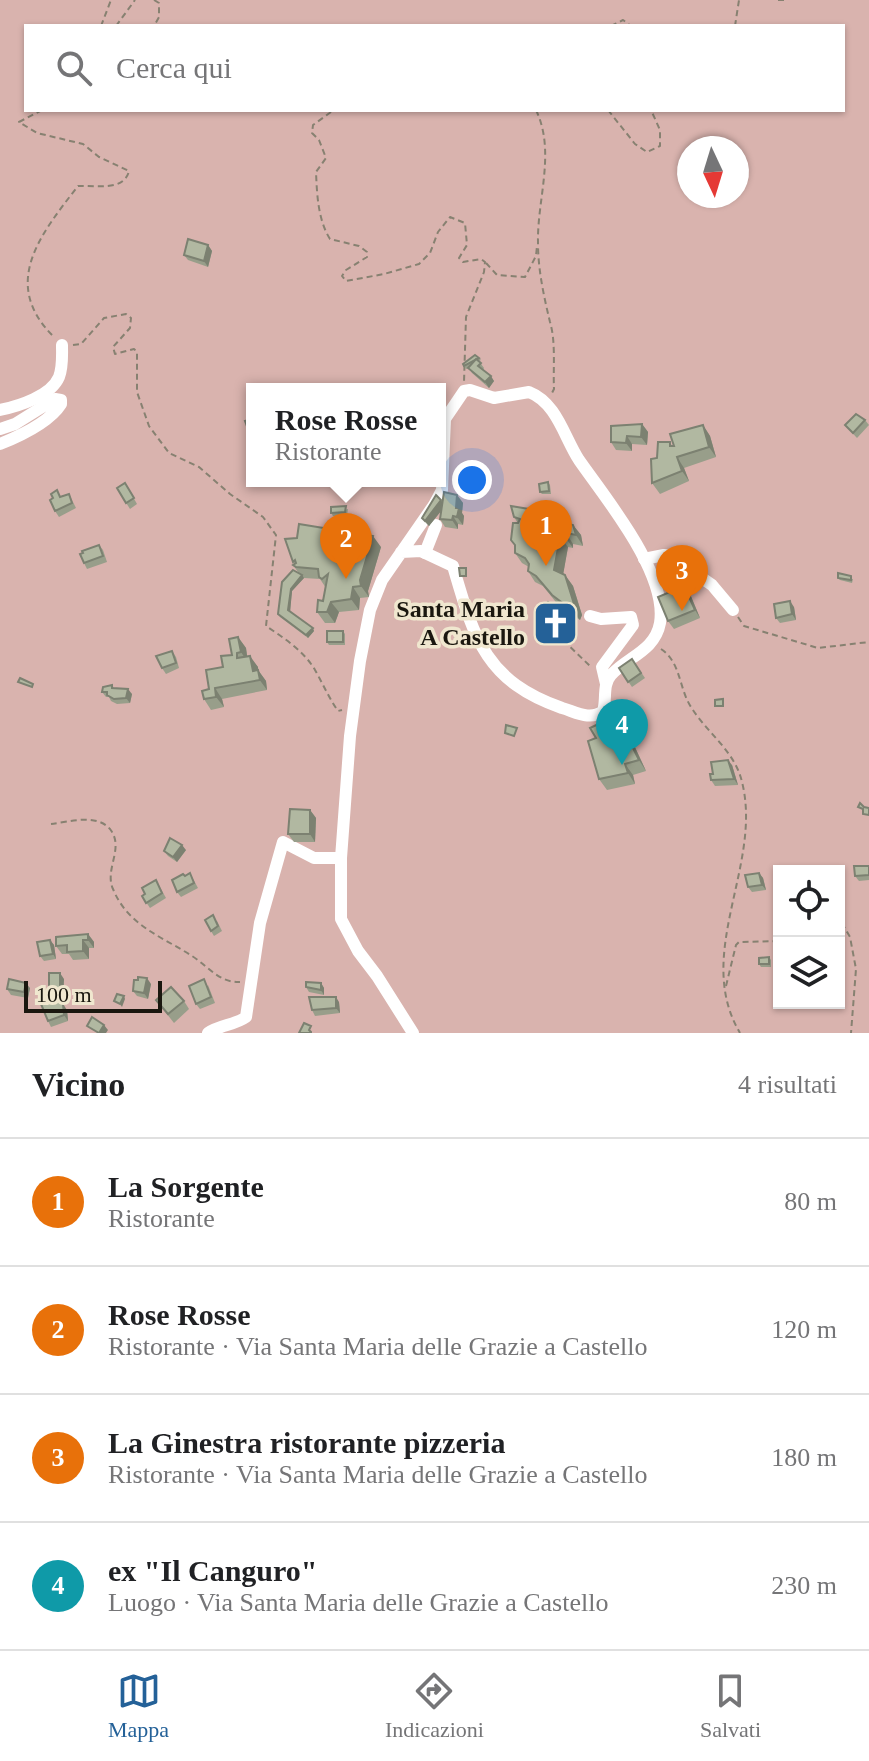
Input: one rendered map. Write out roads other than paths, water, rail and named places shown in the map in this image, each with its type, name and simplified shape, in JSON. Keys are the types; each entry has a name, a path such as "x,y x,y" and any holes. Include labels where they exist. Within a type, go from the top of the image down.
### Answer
{"street":[{"path":"0,410 25,403 56,384 61,373 62,345"},
{"path":"446,418 464,391 470,390 494,398 529,392 548,404 578,459 610,502 644,559 656,588 661,617 659,628 648,648 602,680"},
{"path":"0,429 15,424 55,399 61,400 54,414 16,438 0,444"},
{"path":"413,1033 358,951 341,919 341,858 355,702 370,610 382,580 434,505 442,487"},
{"path":"425,553 436,525"},
{"path":"401,552 425,553 453,566 476,618 489,661 507,679 550,703 586,716 596,716 605,705 602,667 633,625 631,617 601,619 590,616"},
{"path":"644,559 670,556 712,585 733,610"},
{"path":"208,1033 246,1017 260,923 283,842 314,858 341,858"}],"place":[{"name":"La Sorgente","path":"546,566"},
{"name":"Rose Rosse","path":"346,579"},
{"name":"La Ginestra ristorante pizzeria","path":"682,611"},
{"name":"Santa Maria A Castello","path":"556,623"},
{"name":"ex \"Il Canguro\"","path":"622,765"}]}
